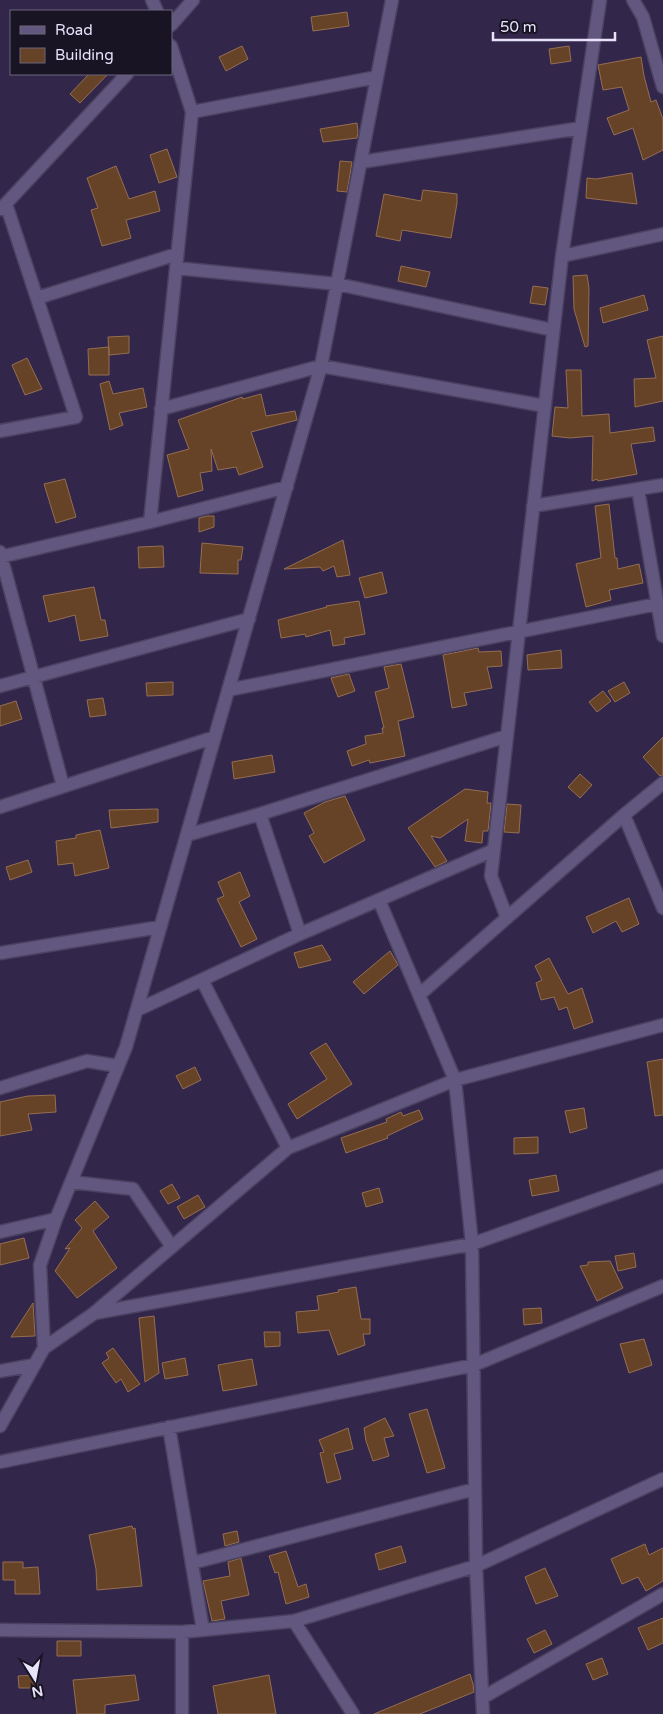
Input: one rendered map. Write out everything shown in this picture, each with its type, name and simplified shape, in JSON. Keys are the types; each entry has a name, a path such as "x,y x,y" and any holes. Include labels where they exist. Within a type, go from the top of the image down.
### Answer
{"street":[{"path":"172,24 193,0"},
{"path":"44,1348 40,1265 56,1219 126,1047 321,366 392,0"},
{"path":"507,918 491,876 562,256 600,0"},
{"path":"633,0 643,17 663,87"},
{"path":"150,522 192,112 172,49"},
{"path":"0,431 76,417 37,298 3,207 125,75"},
{"path":"192,112 377,77"},
{"path":"361,162 581,128"},
{"path":"562,256 663,234"},
{"path":"37,298 178,254"},
{"path":"176,268 337,284 553,330"},
{"path":"161,409 321,366 545,406"},
{"path":"533,506 663,485"},
{"path":"63,786 0,555 150,522 287,487"},
{"path":"638,489 663,636"},
{"path":"228,690 658,604"},
{"path":"0,686 248,619"},
{"path":"187,835 260,814 507,736"},
{"path":"0,807 215,737"},
{"path":"419,995 663,783"},
{"path":"260,814 300,934"},
{"path":"624,815 663,908"},
{"path":"137,1010 300,934 494,850"},
{"path":"379,900 455,1080 472,1244 476,1566 483,1714"},
{"path":"0,953 160,927"},
{"path":"202,980 288,1148"},
{"path":"0,1426 44,1348 93,1314 288,1148 455,1080 663,1025"},
{"path":"0,1088 87,1061 118,1066"},
{"path":"93,1314 472,1244 663,1176"},
{"path":"71,1182 134,1189 172,1247"},
{"path":"0,1232 56,1219"},
{"path":"0,1462 474,1365 663,1286"},
{"path":"0,1371 34,1365"},
{"path":"169,1427 203,1630"},
{"path":"0,1630 182,1632 294,1622 476,1566 663,1479"},
{"path":"192,1563 475,1489"},
{"path":"482,1698 663,1594"},
{"path":"294,1622 353,1714"},
{"path":"182,1632 182,1714"}],"building":[{"path":"347,12 349,26 313,31 311,17"},
{"path":"242,46 248,59 226,71 219,57"},
{"path":"569,46 571,61 551,64 549,49"},
{"path":"641,57 651,102 656,100 663,119 663,150 643,160 633,128 614,135 607,118 629,110 622,87 603,90 598,65"},
{"path":"88,75 107,75 80,103 70,94"},
{"path":"357,123 357,138 323,142 320,129"},
{"path":"167,149 177,177 159,183 150,155"},
{"path":"340,161 352,162 347,192 337,191"},
{"path":"116,166 129,199 155,191 160,211 126,220 131,238 102,246 91,210 98,208 87,178"},
{"path":"632,173 637,204 586,198 587,178 596,179"},
{"path":"423,190 457,194 451,238 402,230 400,241 376,236 384,194 421,201"},
{"path":"401,266 430,272 426,287 398,281"},
{"path":"587,275 589,288 588,346 585,347 574,309 573,276"},
{"path":"533,286 548,288 545,305 530,303"},
{"path":"644,295 648,310 603,323 600,308"},
{"path":"129,336 129,353 109,355 108,337"},
{"path":"663,336 663,401 635,407 634,379 656,378 647,340"},
{"path":"109,347 109,375 89,375 88,349"},
{"path":"27,358 42,389 25,395 12,365"},
{"path":"566,370 581,370 582,416 609,414 610,433 653,427 655,441 631,444 637,474 592,481 593,436 570,438 552,436 555,407 568,408"},
{"path":"109,381 113,394 143,388 147,407 119,413 123,425 110,430 100,384"},
{"path":"261,394 266,416 295,411 297,420 251,432 263,467 239,475 236,467 218,470 211,449 212,471 200,473 203,490 178,497 167,455 189,449 178,420 242,397 243,399"},
{"path":"65,479 76,517 56,523 44,484"},
{"path":"609,504 618,569 639,564 643,583 609,590 611,600 586,607 576,564 601,558 595,506"},
{"path":"214,516 214,527 199,532 199,518"},
{"path":"343,540 350,575 337,577 334,566 323,571 320,567 284,569"},
{"path":"202,543 243,547 241,560 238,560 238,574 200,573"},
{"path":"163,546 164,567 139,568 138,547"},
{"path":"382,572 387,593 365,598 359,578"},
{"path":"94,587 101,620 105,620 108,636 80,641 75,615 49,622 43,596"},
{"path":"359,601 365,634 344,638 345,644 333,646 330,630 306,637 305,634 281,638 278,620 326,606"},
{"path":"478,648 479,652 501,651 502,666 487,667 492,688 464,693 467,705 452,708 443,655"},
{"path":"561,650 562,668 528,670 527,655"},
{"path":"401,664 414,717 398,721 405,756 370,763 369,760 352,766 347,751 366,744 365,736 383,733 382,728 384,728 375,692 389,688 384,667"},
{"path":"349,674 355,691 338,697 331,678"},
{"path":"173,682 173,695 147,696 146,683"},
{"path":"624,682 630,693 615,702 608,691"},
{"path":"603,691 611,701 597,712 589,702"},
{"path":"103,698 106,715 90,717 87,700"},
{"path":"16,701 22,719 0,726 0,706"},
{"path":"663,737 663,775 660,776 643,757"},
{"path":"272,755 275,772 234,779 232,762"},
{"path":"580,774 592,785 580,798 568,787"},
{"path":"465,789 488,792 487,803 491,803 488,831 483,831 482,843 465,841 468,819 440,838 431,836 447,861 435,867 408,828"},
{"path":"345,796 365,840 324,863 309,836 314,833 304,813 325,802"},
{"path":"507,804 521,805 519,833 504,832"},
{"path":"158,809 158,822 111,828 109,810"},
{"path":"100,830 109,868 75,876 73,863 58,865 56,841 76,838 76,835"},
{"path":"28,860 32,872 10,880 6,867"},
{"path":"240,872 250,896 239,902 257,939 241,947 217,899 224,896 218,882"},
{"path":"629,898 639,924 622,932 616,921 593,933 586,917"},
{"path":"322,945 331,960 299,968 294,953"},
{"path":"390,951 398,965 364,994 353,982"},
{"path":"549,958 568,994 582,988 593,1022 574,1029 567,1007 559,1010 554,997 541,1000 536,983 542,980 535,966"},
{"path":"326,1043 352,1084 297,1119 288,1104 327,1079 310,1053"},
{"path":"663,1059 663,1115 655,1116 647,1062"},
{"path":"195,1067 201,1080 183,1089 176,1076"},
{"path":"55,1095 56,1112 28,1114 32,1130 0,1136 0,1102 28,1096"},
{"path":"584,1108 587,1128 570,1133 565,1111"},
{"path":"419,1110 423,1119 387,1136 388,1138 346,1153 341,1138 387,1122 386,1119 401,1112 403,1116"},
{"path":"538,1137 538,1153 514,1154 514,1138"},
{"path":"556,1175 559,1191 532,1196 529,1180"},
{"path":"172,1184 180,1198 168,1204 160,1191"},
{"path":"379,1188 383,1202 366,1207 362,1193"},
{"path":"198,1195 205,1207 184,1219 177,1207"},
{"path":"95,1201 109,1217 93,1231 117,1268 77,1298 55,1271 70,1248 65,1249 82,1228 75,1220"},
{"path":"24,1238 29,1258 0,1265 0,1244"},
{"path":"634,1253 636,1267 618,1271 615,1256"},
{"path":"610,1261 623,1288 597,1301 580,1266 588,1265 588,1262"},
{"path":"356,1287 361,1319 370,1319 370,1334 363,1334 365,1345 338,1355 329,1330 298,1333 296,1312 319,1310 317,1296"},
{"path":"33,1303 35,1336 11,1337"},
{"path":"541,1308 542,1323 524,1325 523,1309"},
{"path":"154,1316 159,1373 145,1382 139,1318"},
{"path":"264,1332 280,1332 280,1346 265,1347"},
{"path":"644,1339 652,1365 629,1373 620,1344"},
{"path":"113,1348 140,1384 128,1392 121,1379 116,1383 102,1363 109,1358 106,1353"},
{"path":"185,1358 188,1375 165,1379 162,1363"},
{"path":"252,1359 257,1385 223,1391 218,1365"},
{"path":"427,1409 445,1468 427,1473 409,1414"},
{"path":"385,1418 394,1436 384,1438 389,1456 373,1461 364,1428"},
{"path":"348,1428 353,1449 334,1454 341,1479 327,1483 320,1453 324,1452 319,1440"},
{"path":"132,1526 133,1529 135,1528 142,1586 97,1590 96,1569 89,1535"},
{"path":"237,1531 239,1542 225,1546 223,1534"},
{"path":"645,1544 649,1555 663,1548 663,1581 646,1591 638,1577 622,1584 611,1559"},
{"path":"401,1546 406,1562 379,1570 375,1554"},
{"path":"286,1551 298,1587 306,1584 309,1597 286,1604 278,1572 275,1573 269,1556"},
{"path":"241,1558 249,1595 221,1601 225,1619 212,1621 203,1581 230,1576 228,1562"},
{"path":"3,1562 23,1562 23,1568 38,1567 40,1594 15,1594 15,1580 3,1580"},
{"path":"545,1568 558,1596 536,1604 525,1577"},
{"path":"663,1618 663,1643 648,1650 638,1628"},
{"path":"545,1630 552,1644 534,1653 527,1639"},
{"path":"57,1641 81,1641 81,1656 57,1656"},
{"path":"602,1658 608,1674 593,1680 586,1664"},
{"path":"470,1674 474,1692 420,1714 374,1714"},
{"path":"37,1675 38,1688 19,1688 18,1676"},
{"path":"135,1675 139,1700 105,1705 105,1714 77,1714 73,1680"},
{"path":"269,1675 276,1714 218,1714 213,1686"}]}
